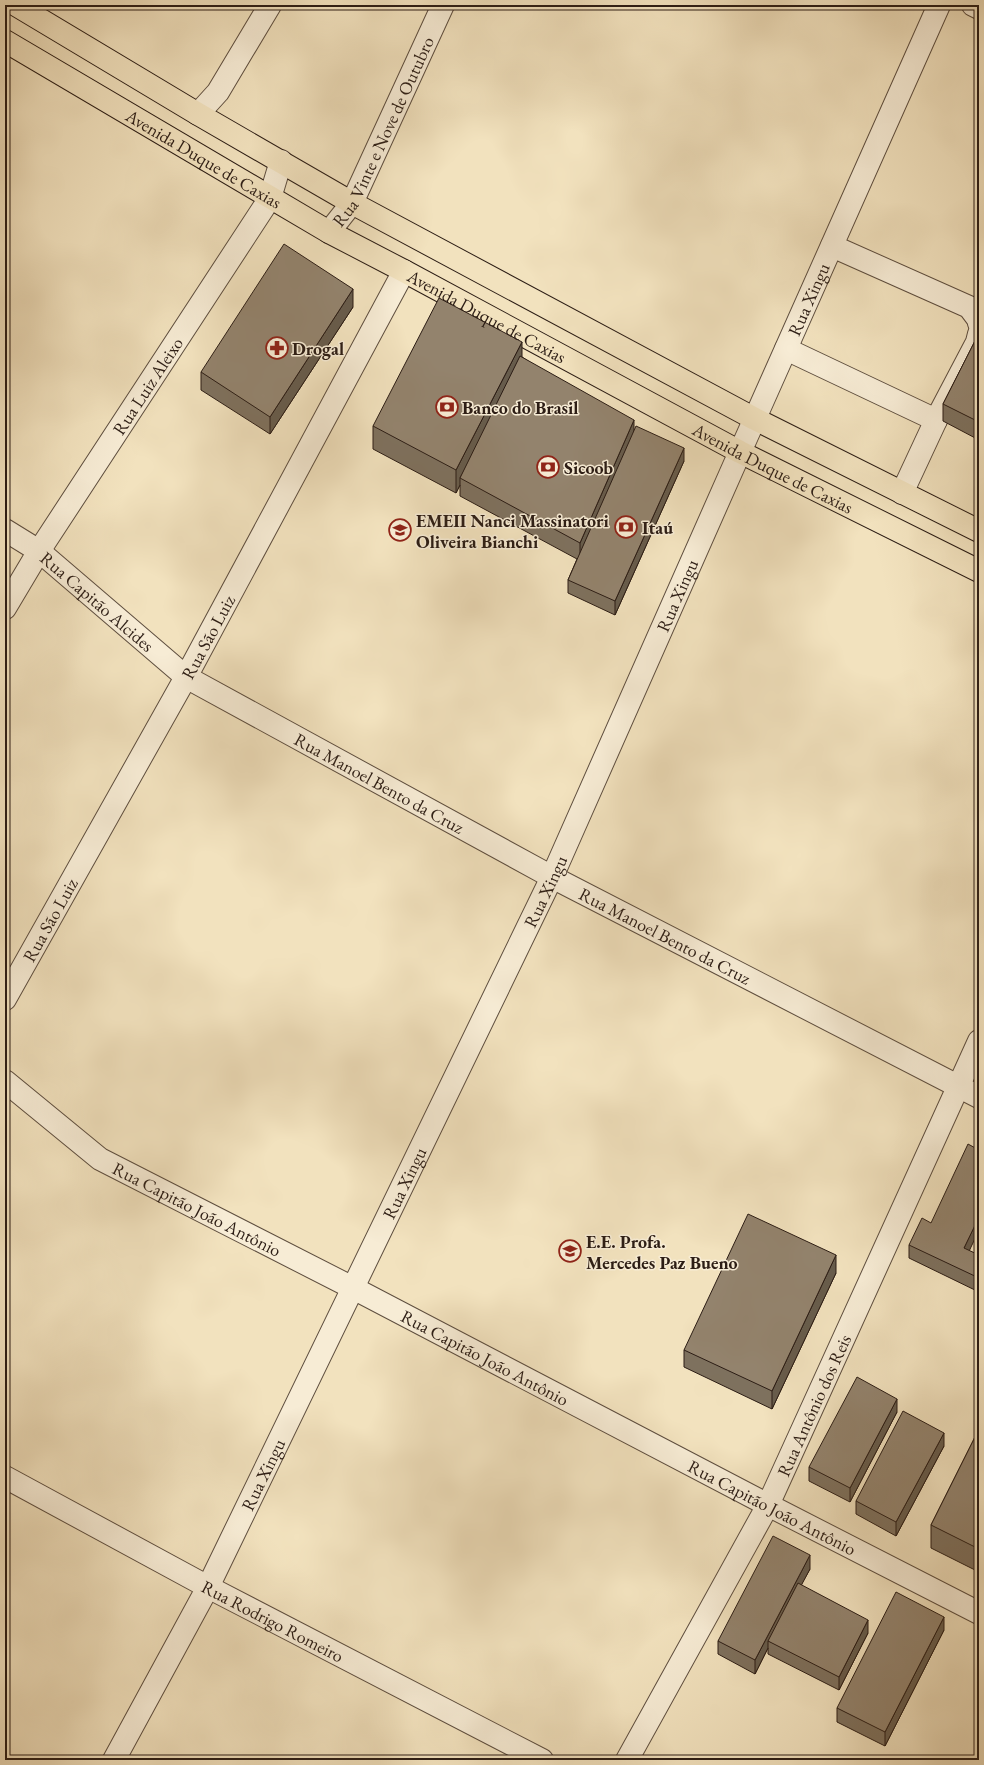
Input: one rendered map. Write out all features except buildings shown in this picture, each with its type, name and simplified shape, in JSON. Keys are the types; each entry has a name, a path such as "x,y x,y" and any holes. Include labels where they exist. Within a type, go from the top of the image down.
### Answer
{"main road":[{"name":"Avenida Duque de Caxias","path":"16,5 198,114 352,203 755,420 979,531"},
{"name":"Avenida Duque de Caxias","path":"5,41 329,232 740,452 979,571"}],"street":[{"path":"198,114 218,92 270,5"},
{"name":"Rua Vinte e Nove de Outubro","path":"329,232 352,203 442,5"},
{"name":"Rua Xingu","path":"114,1760 208,1587 552,877 939,5"},
{"path":"973,5 979,8"},
{"name":"Rua Luiz Aleixo","path":"5,608 39,551 270,198 281,161"},
{"path":"832,246 968,307 979,323"},
{"name":"Rua São Luiz","path":"5,999 186,677 404,271"},
{"path":"902,493 936,420 977,342 979,334"},
{"path":"786,350 936,420"},
{"name":"Rua Capitão Alcides","path":"5,530 39,551 186,677"},
{"name":"Rua Manoel Bento da Cruz","path":"186,677 552,877 979,1097"},
{"name":"Rua Antônio dos Reis","path":"628,1760 768,1505 979,1041"},
{"name":"Rua Capitão João Antônio","path":"5,1081 100,1159 353,1288 768,1505 979,1613"},
{"name":"Rua Rodrigo Romeiro","path":"5,1477 208,1587 542,1760"}],"place":[{"name":"Drogal","path":"277,348"},
{"name":"Banco do Brasil","path":"447,407"},
{"name":"Sicoob","path":"548,467"},
{"name":"Itaú","path":"626,527"},
{"name":"EMEII Nanci Massinatori Oliveira Bianchi","path":"400,530"},
{"name":"E.E. Profa. Mercedes Paz Bueno","path":"570,1251"}]}
